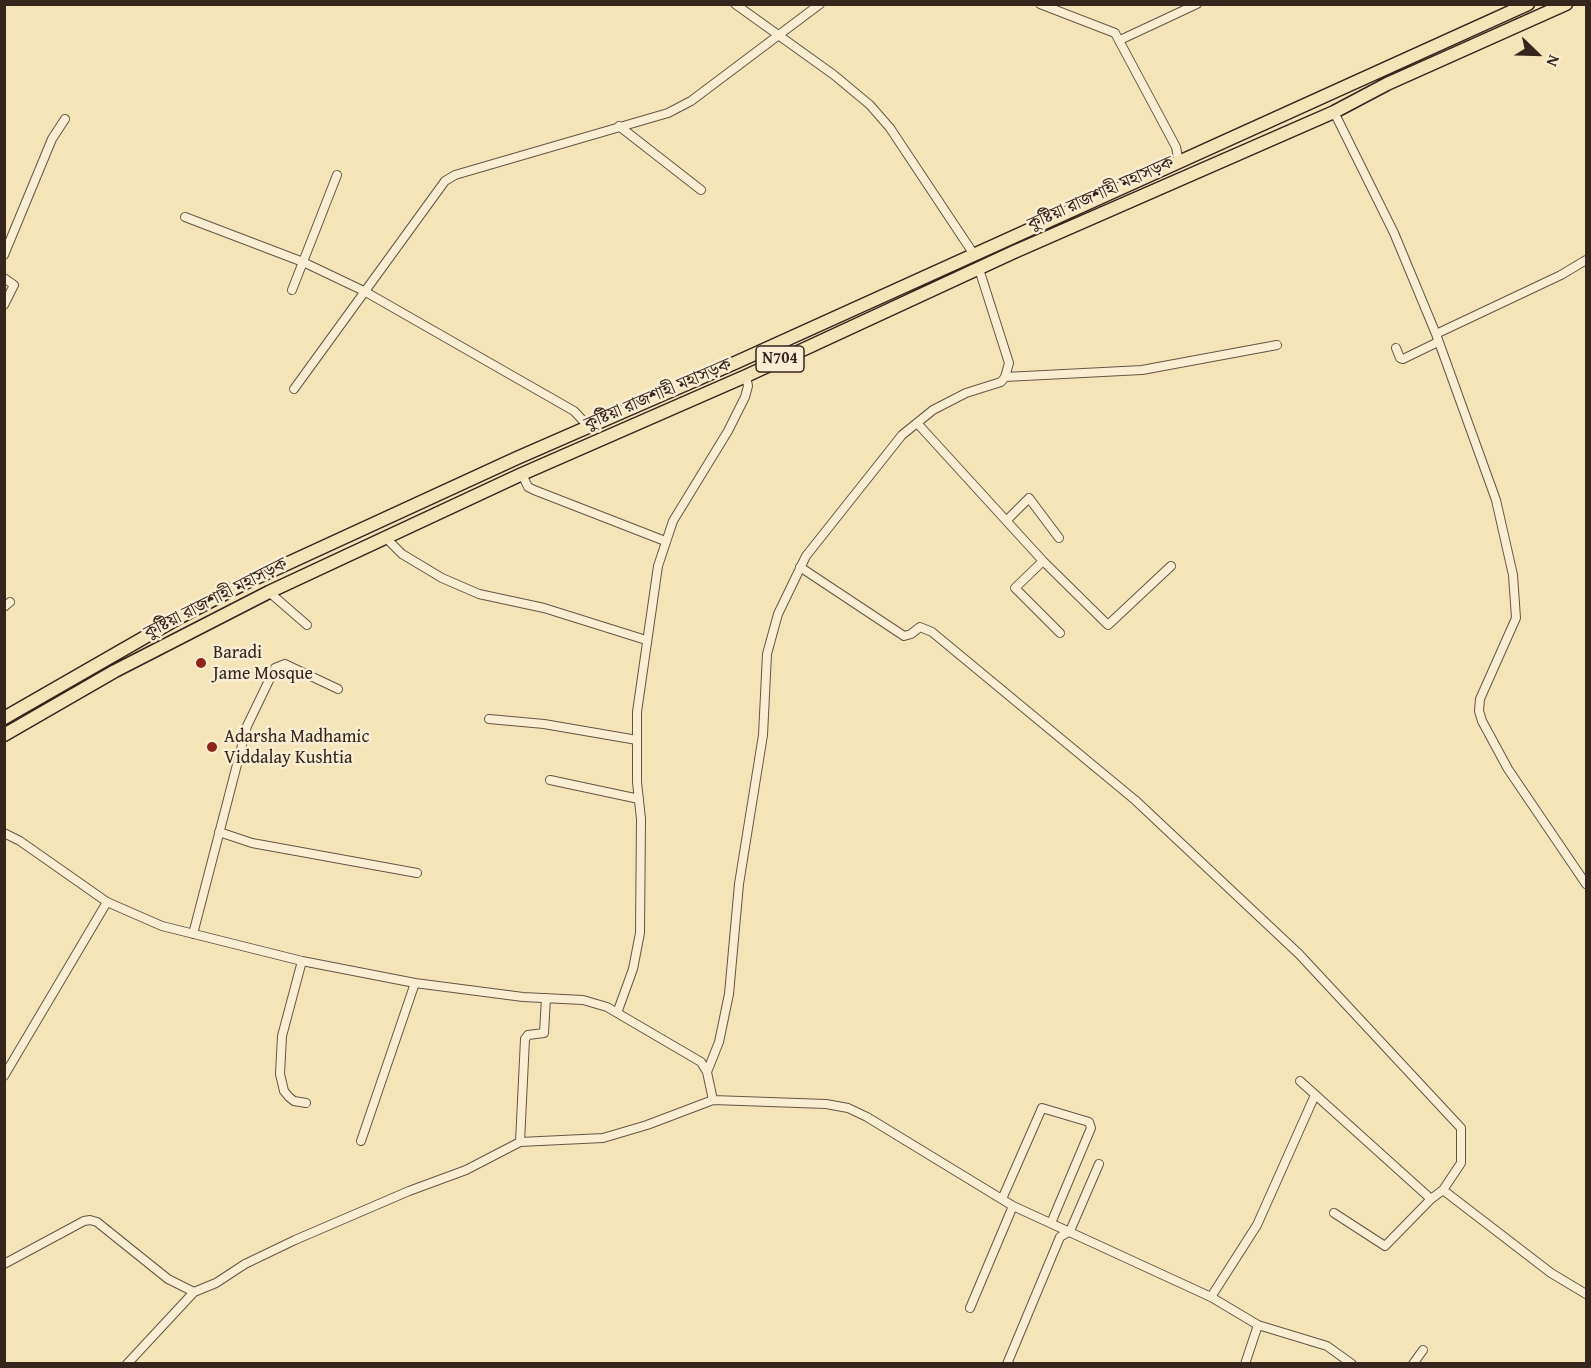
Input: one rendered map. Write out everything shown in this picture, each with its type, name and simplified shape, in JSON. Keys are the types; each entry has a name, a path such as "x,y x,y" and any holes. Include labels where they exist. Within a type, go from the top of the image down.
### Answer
{"highway":[{"name":"কুষ্টিয়া রাজশাহী মহাসড়ক","path":"4,718 180,617 245,583 1528,4"},
{"name":"কুষ্টিয়া রাজশাহী মহাসড়ক","path":"4,735 115,672 269,592 522,474 746,376 1014,252 1334,112 1387,84 1566,4"},
{"path":"1380,72 1387,84"},
{"path":"1008,238 1014,252"},
{"path":"552,443 558,458"},
{"path":"245,583 251,601"}],"street":[{"path":"735,4 834,75 870,105 890,128 973,253"},
{"path":"294,389 445,181 455,175 668,113 691,101 780,37 820,4"},
{"path":"1040,4 1111,31 1120,40 1176,147 1179,163"},
{"path":"1120,40 1197,4"},
{"path":"1334,112 1394,233 1437,338 1496,500 1514,575 1516,618 1480,699 1479,711 1508,769 1587,884"},
{"path":"4,255 52,139 65,119"},
{"path":"619,126 701,190"},
{"path":"292,290 337,175"},
{"path":"185,217 303,262 364,291 574,411 590,427"},
{"path":"1396,348 1400,358 1403,359 1437,338 1587,260"},
{"path":"707,1072 719,1042 729,994 739,884 762,744 767,654 778,614 800,567 870,473 902,435 933,410 966,393 1001,382 1005,377 1009,363 979,269"},
{"path":"4,278 14,285 4,305"},
{"path":"1005,377 1142,370 1277,345"},
{"path":"617,1013 633,969 640,933 637,712 658,566 665,541 686,499 728,431 745,398 748,386 746,376"},
{"path":"917,423 1043,561 1108,625 1171,566"},
{"path":"522,474 528,487 534,490 665,541"},
{"path":"1007,520 1027,499 1031,499 1059,538"},
{"path":"386,538 402,554 442,578 479,594 544,608 646,640"},
{"path":"1043,561 1015,588 1060,633"},
{"path":"800,567 904,636 920,627 932,632 1135,800 1299,954 1461,1128 1461,1163 1443,1190 1431,1199 1385,1246 1334,1213"},
{"path":"269,592 308,625"},
{"path":"193,934 247,726 275,668 285,664 338,689"},
{"path":"489,719 544,724 637,740"},
{"path":"550,780 639,799"},
{"path":"219,832 252,843 417,873"},
{"path":"4,833 20,841 107,902 162,926 302,961 415,983 583,1000 617,1013 692,1055 701,1062 707,1072 713,1100"},
{"path":"4,1076 107,902"},
{"path":"302,961 282,1036 280,1074 284,1091 289,1097 294,1101 306,1103"},
{"path":"361,1141 415,983"},
{"path":"520,1142 525,1039 528,1035 544,1033 546,998"},
{"path":"1300,1081 1431,1199"},
{"path":"1211,1298 1257,1225 1315,1095"},
{"path":"127,1364 194,1292 216,1283 245,1264 295,1240 409,1191 473,1167 520,1142 603,1138 638,1128 713,1100 815,1103 848,1108 867,1117 1013,1206 1211,1298 1258,1325 1327,1346 1352,1364"},
{"path":"1002,1199 1042,1108 1089,1122 1091,1128 1051,1223"},
{"path":"1007,1364 1060,1237 1070,1231 1099,1164"},
{"path":"1443,1190 1551,1273 1587,1294"},
{"path":"970,1308 1013,1206"},
{"path":"4,1264 84,1221 90,1220 97,1222 168,1279 194,1292"},
{"path":"1245,1364 1258,1325"},
{"path":"1413,1364 1423,1350"}],"place":[{"name":"Baradi Jame Mosque","path":"201,663"},
{"name":"Adarsha Madhamic Viddalay Kushtia","path":"212,747"}]}
